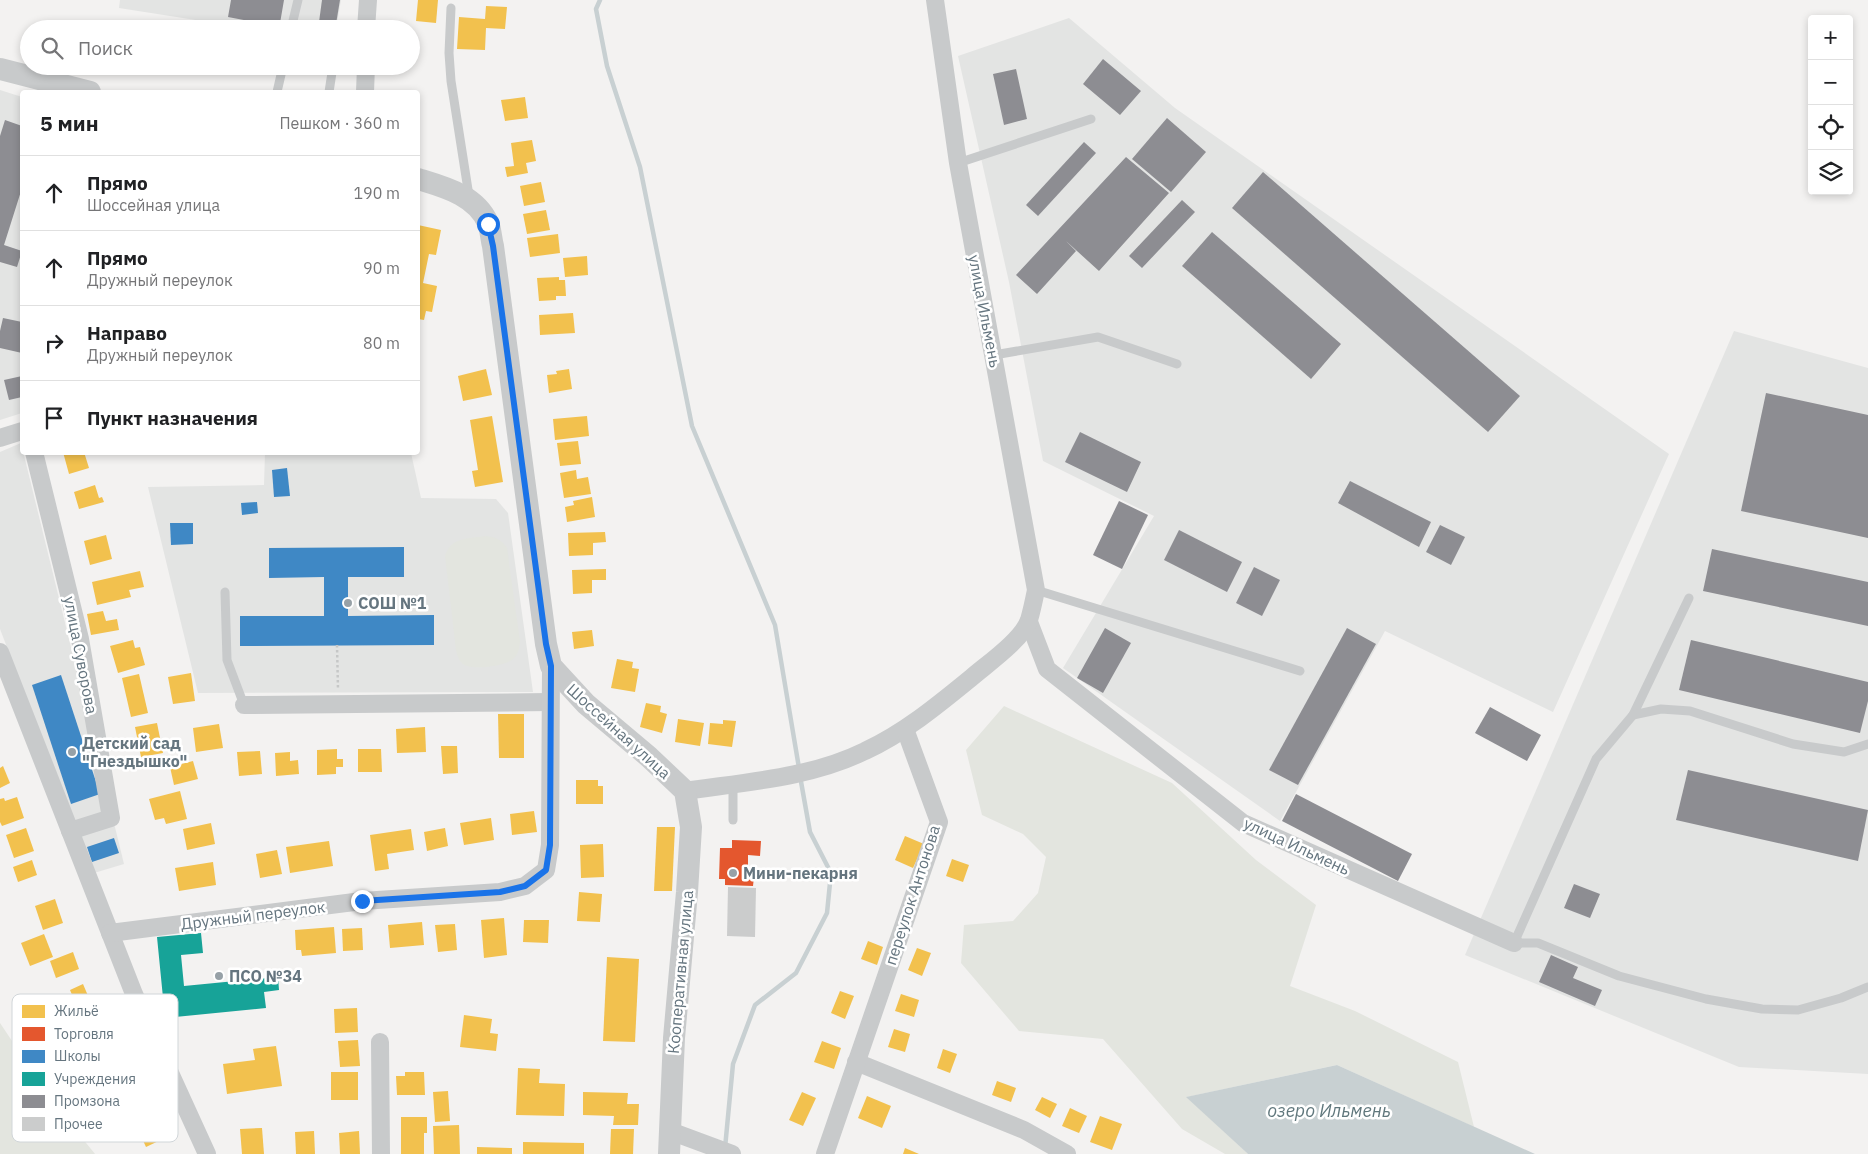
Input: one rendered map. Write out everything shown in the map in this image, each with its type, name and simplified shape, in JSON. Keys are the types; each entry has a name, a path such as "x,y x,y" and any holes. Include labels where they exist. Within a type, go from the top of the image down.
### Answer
{"street":[{"path":"367,20 368,0"},
{"name":"улица Ильмень","path":"685,791 778,777 824,766 865,752 905,728 957,689 1014,642 1029,622 1036,590 958,163 935,0"},
{"path":"0,69 20,74"},
{"path":"23,75 82,90"},
{"path":"365,90 366,75"},
{"path":"420,180 449,188 470,200 480,210 488,224 493,246 546,644 551,666"},
{"path":"0,438 20,432"},
{"name":"улица Суворова","path":"35,455 80,639 111,818 70,831"},
{"name":"улица Ильмень","path":"1029,622 1047,669 1243,822 1514,944"},
{"path":"0,652 134,994"},
{"name":"Дружный переулок","path":"110,933 362,901 500,892 525,886 546,870 550,845 551,666"},
{"name":"Шоссейная улица","path":"551,666 586,704 649,757 685,791"},
{"name":"Шоссейная улица","path":"244,705 550,702"},
{"name":"переулок Антонова","path":"825,1154 939,822 905,728"},
{"name":"Кооперативная улица","path":"669,1154 674,1038 690,836 685,791"},
{"path":"380,1042 381,1154"},
{"path":"856,1062 1024,1130 1067,1154"},
{"path":"178,1090 207,1154"},
{"path":"670,1131 732,1154"}],"lane":[{"path":"293,20 298,0"},
{"path":"452,8 449,53 451,81 470,200"},
{"path":"277,90 281,75"},
{"path":"329,90 332,75"},
{"path":"958,163 1092,119"},
{"path":"994,355 1098,337 1176,364"},
{"path":"1036,590 1300,671"},
{"path":"225,592 227,660 244,705"},
{"path":"1689,598 1633,714 1596,759 1514,944 1538,943 1619,976 1706,999 1762,1010 1798,1010 1841,998 1868,987"},
{"path":"1633,714 1661,708 1690,711 1794,744 1844,752 1868,744"},
{"path":"733,784 733,820"}],"path":[{"path":"337,646 338,704"}],"shaded area":[{"path":"120,0 341,0 338,20 196,20 119,8"},
{"path":"1069,18 1175,108 1669,454 1553,712 1385,631 1280,821 1063,668 1154,516 1043,461 1009,282 958,56"},
{"path":"0,90 20,96 20,414 0,420"},
{"path":"1734,331 1868,368 1868,1074 1739,1067 1465,955"},
{"name":"Детский сад \"Гнездышко\"","path":"20,443 20,455 24,455 124,864 94,873 0,629 0,452"},
{"name":"СОШ №1","path":"265,455 411,455 421,498 496,499 508,513 533,692 198,693 148,487 264,485"},
{"path":"485,536 498,539 507,548 520,642 517,654 511,660 498,665 474,667 463,664 456,652 445,556 451,545 456,542"},
{"path":"1004,706 1172,783 1256,860 1316,905 1290,986 1355,1011 1458,1062 1474,1127 1337,1065 1187,1097 1248,1154 1225,1154 1182,1129 1103,1039 1019,1031 961,963 964,925 1013,921 1038,893 1046,857 1023,834 982,815 966,750"},
{"path":"0,1023 12,1041 12,1142 85,1142 95,1154 0,1154"}],"water":[{"name":"озеро Ильмень","path":"1337,1065 1535,1154 1248,1154 1186,1097"}],"building: Жильё":[{"path":"418,0 438,0 436,23 416,20"},
{"path":"486,6 507,7 505,29 486,28 485,50 457,49 459,17 485,19"},
{"path":"525,97 528,118 505,121 501,100"},
{"path":"532,140 536,161 526,163 528,173 507,177 505,167 514,166 511,143"},
{"path":"541,182 545,202 524,206 520,186"},
{"path":"546,210 550,230 527,234 523,214"},
{"path":"420,225 441,230 436,255 429,254 423,283 437,286 432,312 426,311 424,320 420,319"},
{"path":"558,234 560,253 530,257 527,238"},
{"path":"587,256 588,275 565,277 563,258"},
{"path":"559,277 559,280 565,280 566,296 556,296 556,300 539,301 537,278"},
{"path":"573,313 575,333 540,335 539,315"},
{"path":"486,369 492,395 463,401 458,376"},
{"path":"569,369 572,389 549,393 547,375 557,374 556,371"},
{"path":"492,416 503,482 475,487 472,471 478,470 470,420"},
{"path":"587,416 589,436 555,440 553,419"},
{"path":"578,441 581,464 560,466 557,443"},
{"path":"64,455 85,455 89,468 69,474"},
{"path":"576,470 577,479 588,477 591,494 564,498 560,473"},
{"path":"95,485 99,498 102,497 104,502 79,509 74,492"},
{"path":"592,497 595,517 567,522 565,507 574,505 573,501"},
{"path":"605,532 606,542 593,543 593,555 569,556 568,533"},
{"path":"106,535 112,559 90,565 84,541"},
{"path":"606,569 606,580 592,580 592,593 573,594 572,570"},
{"path":"140,571 144,587 129,590 131,597 97,605 92,582"},
{"path":"103,611 106,621 117,619 119,630 91,635 87,614"},
{"path":"592,630 594,646 574,649 572,632"},
{"path":"133,640 135,648 140,647 145,665 118,673 110,646"},
{"path":"617,659 633,662 632,668 639,669 635,692 611,688"},
{"path":"191,673 195,701 173,704 168,677"},
{"path":"139,674 148,713 131,717 122,678"},
{"path":"646,703 661,706 660,712 667,714 662,733 640,727"},
{"path":"498,714 524,714 524,758 499,758"},
{"path":"678,719 704,723 700,746 675,742"},
{"path":"723,720 736,721 732,747 708,744 710,723 723,724"},
{"path":"157,723 163,753 141,757 135,727"},
{"path":"219,724 223,748 196,752 193,728"},
{"path":"425,727 426,752 397,753 396,729"},
{"path":"441,746 457,746 458,773 443,774"},
{"path":"337,749 337,759 343,759 343,767 336,767 336,774 317,775 317,750"},
{"path":"358,749 381,749 382,772 358,772"},
{"path":"260,751 262,774 239,776 237,752"},
{"path":"290,752 290,761 298,760 299,774 276,776 275,753"},
{"path":"193,761 198,779 174,785 170,767"},
{"path":"3,766 10,783 0,788 0,768"},
{"path":"576,780 598,780 598,786 603,786 603,804 576,804"},
{"path":"180,791 187,819 166,824 164,818 155,820 149,799"},
{"path":"17,797 24,818 2,826 0,822 0,799 4,798 5,801"},
{"path":"534,811 537,832 512,835 510,814"},
{"path":"491,818 494,840 464,845 460,823"},
{"path":"211,823 215,844 187,850 183,829"},
{"path":"657,827 675,827 672,891 654,891"},
{"path":"26,828 34,851 14,858 6,835"},
{"path":"445,828 448,846 427,851 424,832"},
{"path":"411,829 414,850 387,854 389,869 375,871 370,835"},
{"path":"905,836 924,844 913,868 895,860"},
{"path":"329,841 333,866 290,873 286,847"},
{"path":"603,844 604,877 581,878 580,845"},
{"path":"277,850 282,874 260,878 256,854"},
{"path":"952,859 969,865 963,882 946,876"},
{"path":"32,860 37,875 18,882 13,867"},
{"path":"213,862 216,885 179,891 175,868"},
{"path":"579,892 602,894 600,922 577,921"},
{"path":"55,899 63,923 43,930 35,906"},
{"path":"504,918 507,955 484,958 481,920"},
{"path":"524,920 549,920 548,943 523,942"},
{"path":"422,922 424,945 390,948 388,925"},
{"path":"455,924 457,950 438,952 435,925"},
{"path":"334,927 336,953 302,956 301,950 296,950 295,930"},
{"path":"362,928 363,950 343,951 342,929"},
{"path":"44,934 53,957 30,966 21,943"},
{"path":"868,941 883,947 877,965 861,959"},
{"path":"917,948 931,953 922,976 908,970"},
{"path":"73,952 79,969 56,978 50,961"},
{"path":"607,957 639,959 635,1042 603,1041"},
{"path":"83,984 87,994 72,994 70,990"},
{"path":"840,991 854,996 845,1019 831,1013"},
{"path":"901,994 919,1000 914,1017 895,1011"},
{"path":"357,1008 358,1032 335,1033 334,1009"},
{"path":"464,1015 492,1019 490,1033 498,1034 496,1051 460,1047"},
{"path":"894,1029 910,1034 905,1052 888,1047"},
{"path":"358,1040 360,1066 340,1067 338,1041"},
{"path":"822,1041 841,1048 834,1069 814,1062"},
{"path":"276,1046 282,1086 227,1094 223,1064 255,1060 253,1049"},
{"path":"943,1049 957,1054 950,1073 937,1068"},
{"path":"518,1068 540,1069 539,1083 565,1084 564,1116 516,1115"},
{"path":"331,1072 358,1072 358,1100 331,1100"},
{"path":"405,1072 424,1072 425,1095 397,1095 396,1076 405,1076"},
{"path":"997,1081 1016,1088 1011,1102 992,1095"},
{"path":"448,1091 450,1121 435,1122 433,1092"},
{"path":"583,1092 628,1093 627,1104 639,1104 638,1125 613,1125 614,1116 583,1115"},
{"path":"802,1092 816,1098 803,1126 789,1120"},
{"path":"867,1096 891,1106 882,1128 858,1118"},
{"path":"1042,1097 1057,1104 1050,1118 1035,1110"},
{"path":"1070,1108 1087,1116 1079,1133 1062,1126"},
{"path":"1100,1116 1122,1124 1112,1150 1090,1142"},
{"path":"401,1117 427,1117 427,1133 424,1133 424,1154 401,1154"},
{"path":"459,1125 460,1154 434,1154 433,1126"},
{"path":"262,1128 264,1154 242,1154 240,1129"},
{"path":"611,1129 634,1129 633,1154 610,1154"},
{"path":"314,1131 315,1154 296,1154 295,1132"},
{"path":"359,1131 360,1154 340,1154 339,1133"},
{"path":"144,1142 156,1142 146,1147"},
{"path":"523,1142 584,1143 584,1154 523,1154"},
{"path":"477,1147 512,1148 512,1154 477,1154"},
{"path":"905,1148 919,1154 903,1154"}],"building: Торговля":[{"path":"732,840 761,841 760,856 748,855 748,877 754,877 753,886 725,885 725,879 719,879 720,848 732,848"}],"building: Школы":[{"path":"287,468 290,496 274,497 272,470"},
{"path":"257,502 258,513 242,515 241,503"},
{"path":"170,523 193,523 193,544 171,545"},
{"path":"404,547 404,577 348,577 348,616 434,615 434,645 240,646 240,616 324,616 324,577 269,578 269,548"},
{"path":"61,675 100,794 71,804 32,685"},
{"path":"114,838 119,853 92,862 87,847"}],"building: Учреждения":[{"path":"201,933 203,953 181,955 184,986 278,977 279,990 264,992 266,1008 178,1017 178,994 163,994 157,937"}],"building: Промзона":[{"path":"231,0 284,0 281,20 244,20 228,17"},
{"path":"322,0 340,0 337,20 319,20"},
{"path":"1103,59 1141,91 1120,115 1083,84"},
{"path":"1016,69 1027,119 1004,125 993,74"},
{"path":"1167,118 1206,152 1171,192 1132,159"},
{"path":"5,120 20,125 20,194 4,245 20,250 17,267 0,262 0,136"},
{"path":"1084,142 1096,153 1038,216 1026,205"},
{"path":"1126,157 1169,193 1099,271 1066,241 1076,251 1037,294 1016,275"},
{"path":"1263,172 1520,396 1488,432 1232,208"},
{"path":"1182,200 1195,212 1142,268 1129,256"},
{"path":"1212,232 1341,344 1311,379 1182,266"},
{"path":"3,318 20,322 20,353 0,348 0,331"},
{"path":"20,376 20,397 9,400 4,380"},
{"path":"1766,393 1868,415 1868,538 1741,511"},
{"path":"1080,432 1141,462 1127,492 1065,462"},
{"path":"1350,481 1431,522 1419,547 1338,503"},
{"path":"1119,501 1148,515 1122,569 1093,555"},
{"path":"1440,525 1465,537 1451,565 1426,552"},
{"path":"1179,530 1242,562 1227,592 1164,560"},
{"path":"1712,549 1868,582 1868,626 1703,591"},
{"path":"1254,567 1280,580 1262,616 1236,603"},
{"path":"1105,628 1131,643 1103,693 1077,678"},
{"path":"1347,628 1376,644 1298,785 1269,770"},
{"path":"1691,640 1868,682 1868,701 1860,733 1679,690"},
{"path":"1490,707 1541,735 1527,761 1475,733"},
{"path":"1688,770 1868,810 1858,861 1676,820"},
{"path":"1296,794 1412,854 1398,881 1282,821"},
{"path":"1574,884 1600,894 1590,918 1564,908"},
{"path":"1551,955 1578,967 1573,978 1602,990 1595,1006 1539,982"}],"building: Прочее":[{"path":"728,887 756,888 755,937 727,936"}],"waterway":[{"path":"600,0 596,9 607,66 640,167 692,426 775,625 799,768"},
{"path":"725,1148 733,1064 755,1005 796,973 827,913 831,873 810,832 800,776"}],"place":[{"name":"СОШ №1","path":"348,603"},
{"name":"Детский сад \"Гнездышко\"","path":"72,752"},
{"name":"Мини-пекарня","path":"733,873"},
{"name":"ПСО №34","path":"219,976"}],"route":[{"path":"362,901 500,892 525,886 546,870 550,845 551,666 546,644 493,246 488,224"}]}
